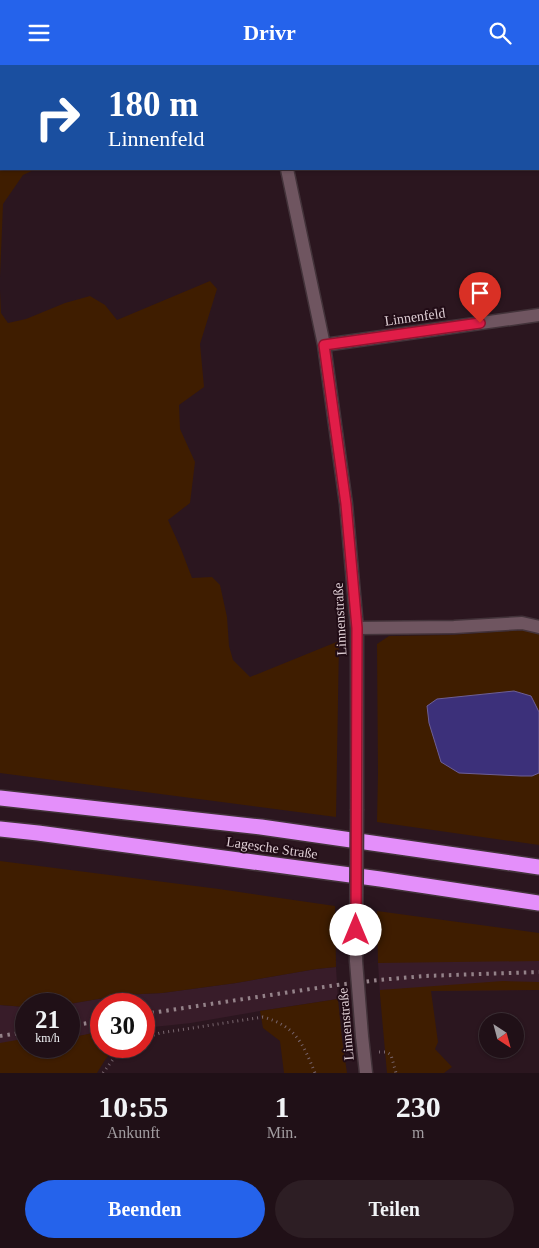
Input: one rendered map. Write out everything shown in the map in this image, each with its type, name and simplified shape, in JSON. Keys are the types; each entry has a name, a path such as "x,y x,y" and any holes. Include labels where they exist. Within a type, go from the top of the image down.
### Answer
{"highway":[{"name":"Lagesche Straße","path":"0,798 261,827 539,867"},
{"name":"Lagesche Straße","path":"0,829 370,878 539,903"}],"street":[{"name":"Linnenstraße","path":"286,170 324,345 346,504 357,628 356,961 366,1073"},
{"name":"Linnenfeld","path":"324,345 539,315"},
{"path":"357,628 454,627 522,623 539,627"}],"path":[{"path":"155,1035 263,1017 276,1020 287,1027 304,1047 315,1073"},
{"path":"363,1054 387,1052 391,1055 396,1073"},
{"path":"103,1073 114,1058"}],"shaded area":[{"path":"0,170 34,170 23,175 3,204 0,278"},
{"path":"210,281 217,289 200,344 204,387 179,405 180,429 195,462 190,503 168,520 192,578 212,577 220,585 227,617 229,646 233,660 250,677 339,641 336,817 0,773 0,290 1,313 8,323 26,319 65,303 90,296 105,305 117,320"},
{"path":"527,630 539,634 539,712 531,696 441,762 459,773 532,776 539,773 539,845 377,822 377,644 389,636 450,635"},
{"path":"514,691 531,696 539,712 539,773 532,776 521,776 459,773 441,762 429,723 427,706 437,699"},
{"path":"0,861 335,906 336,967 162,993 90,993 90,1000 80,1002 80,993 15,993 15,1006 0,1005"},
{"path":"377,911 539,933 539,961 378,963"},
{"path":"539,948 539,990 431,991 380,995 378,963 437,955"},
{"path":"336,967 338,999 191,1023 155,1027 155,993 236,983"},
{"path":"503,981 539,982 539,990 431,991 438,1042 435,1049 452,1067 444,1073 387,1073 380,990"},
{"path":"338,999 347,1073 284,1073 280,1041 263,1028 260,1011"},
{"path":"90,1000 90,1034 80,1036 80,1002"},
{"path":"0,1005 15,1006 15,1053 0,1062"},
{"path":"90,1034 90,1058 107,1058 97,1073 0,1073 0,1043 15,1040 15,1058 80,1058 80,1036"}],"railway":[{"path":"155,1012 379,980 424,976 539,972"},
{"path":"80,1024 90,1023"},
{"path":"0,1036 15,1034"}],"route":[{"path":"356,930 357,628 346,504 324,345 480,323"}]}
